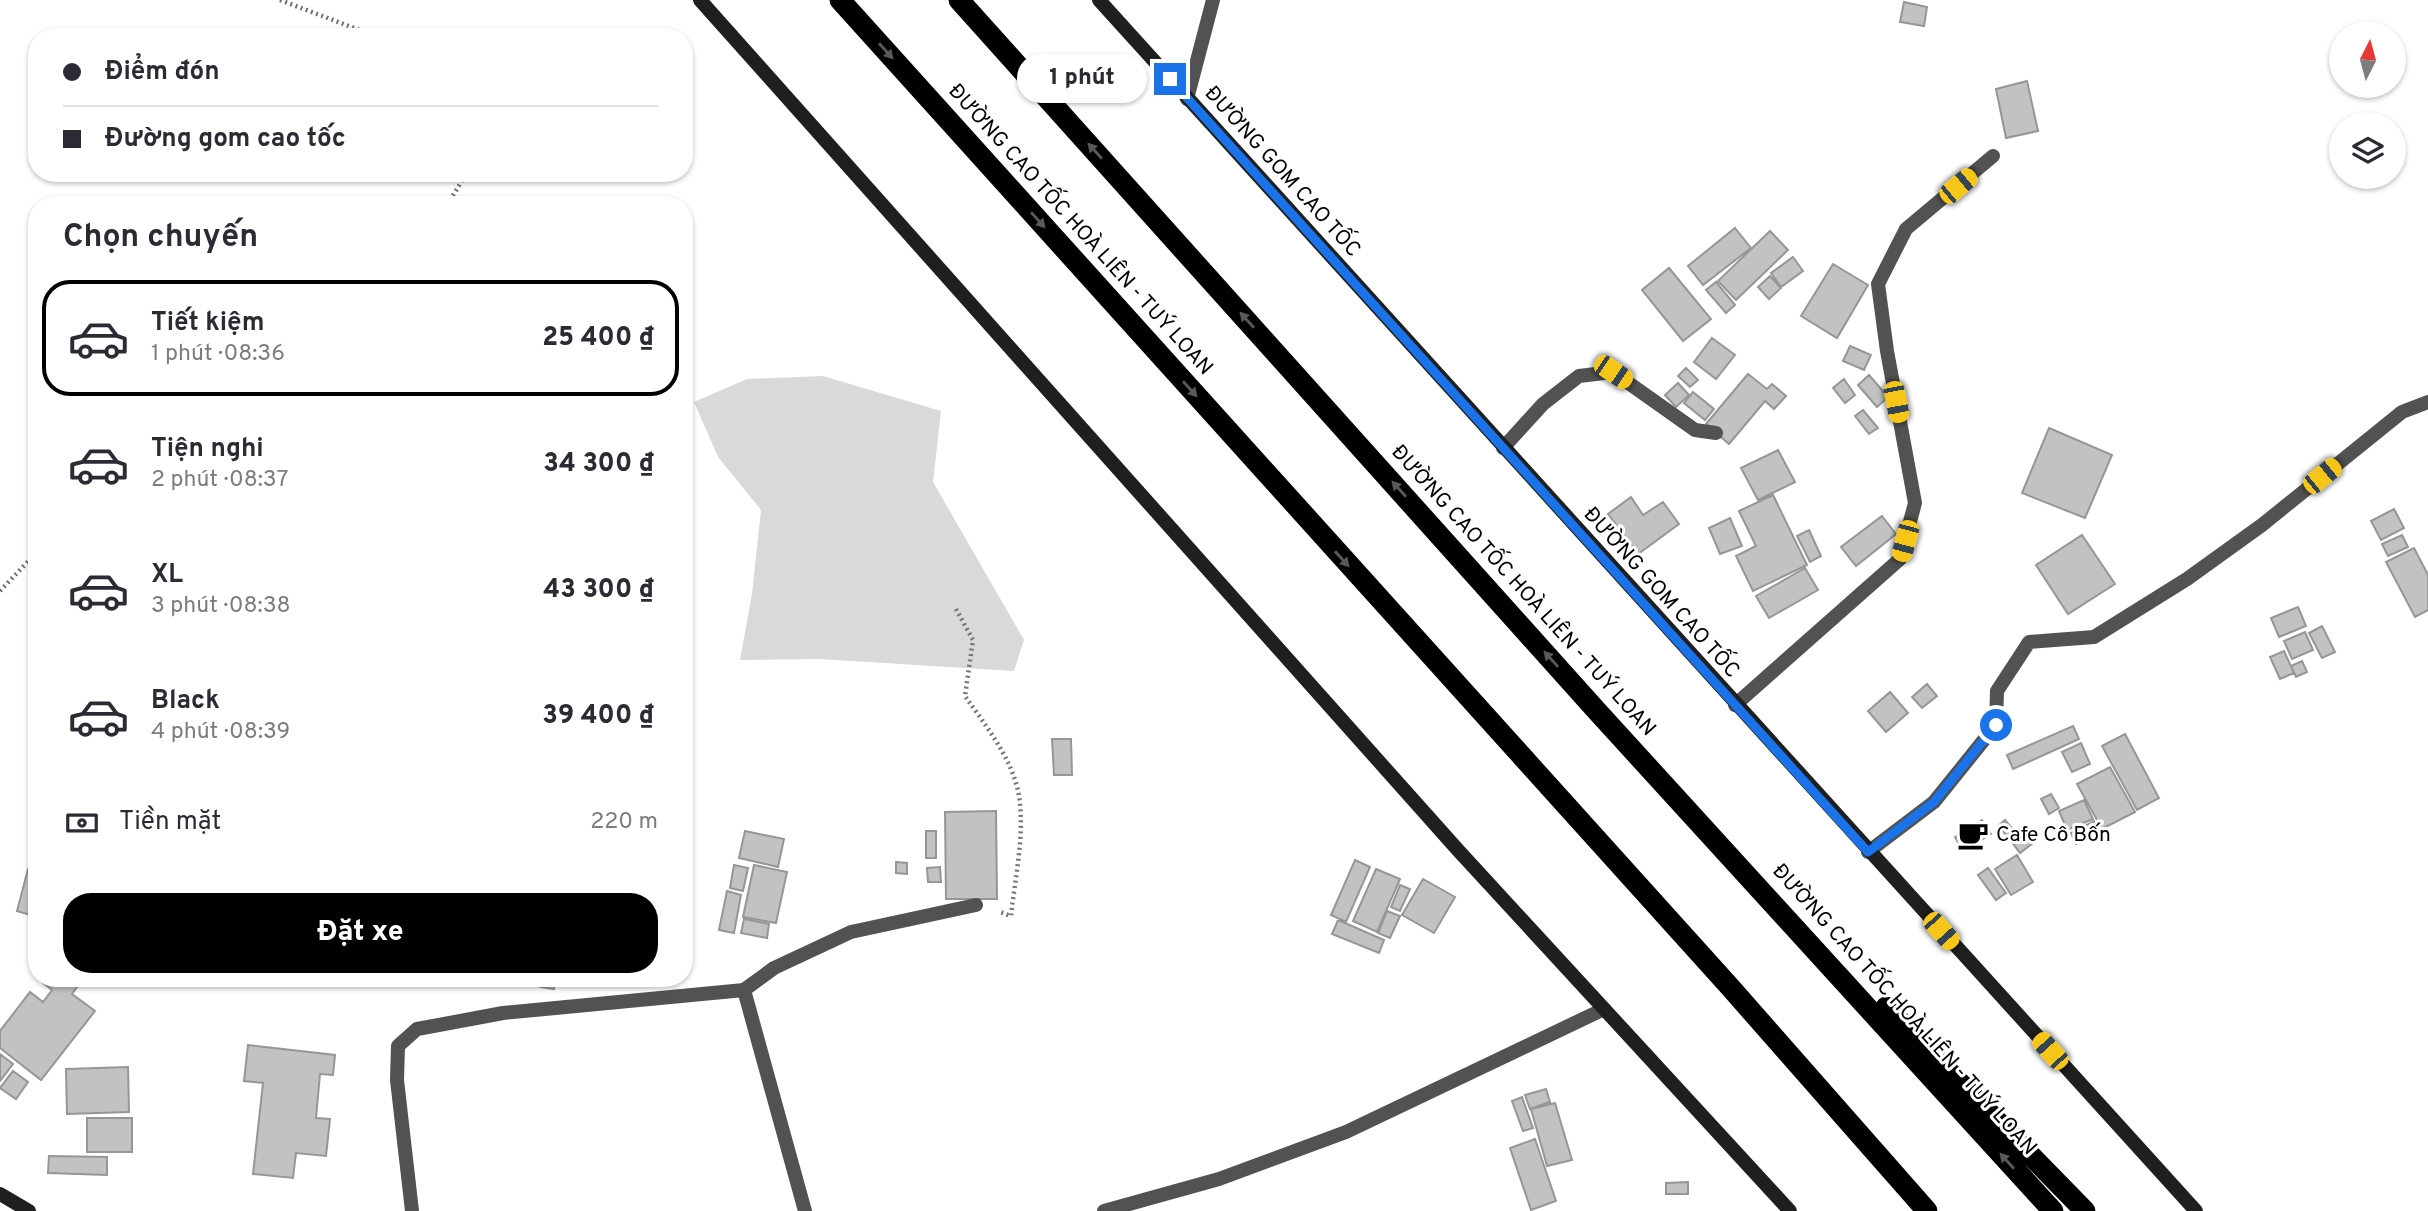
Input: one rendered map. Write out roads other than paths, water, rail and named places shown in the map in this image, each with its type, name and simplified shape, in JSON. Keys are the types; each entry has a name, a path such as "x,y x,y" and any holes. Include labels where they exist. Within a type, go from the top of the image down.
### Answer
{"highway":[{"name":"ĐƯỜNG CAO TỐC HOÀ LIÊN - TUÝ LOAN","path":"841,0 1730,987 1927,1211"},
{"name":"ĐƯỜNG CAO TỐC HOÀ LIÊN - TUÝ LOAN","path":"959,0 1596,710 2053,1211"},
{"path":"1596,710 2085,1211"},
{"path":"1730,987 1915,1211"}],"main road":[{"path":"700,0 1438,828 1790,1211"},
{"name":"ĐƯỜNG GOM CAO TỐC","path":"1098,0 2196,1211"},
{"path":"0,1194 29,1211"}],"street":[{"path":"1187,99 1213,0"},
{"path":"1735,705 1900,559 1915,503 1886,351 1878,284 1906,229 1993,156"},
{"path":"1503,448 1543,404 1579,376 1613,372 1695,430 1716,433"},
{"path":"1868,852 1934,802 1996,725 1997,691 2029,642 2094,638 2187,579 2251,533 2402,412 2428,402"},
{"path":"412,1211 397,1080 398,1046 417,1029 503,1013 744,990 774,968 851,932 976,905"},
{"path":"744,990 805,1211"},
{"path":"1104,1211 1219,1179 1346,1132 1604,1009"}],"place":[{"name":"Cafe Cô Bốn","path":"1973,835"}]}
